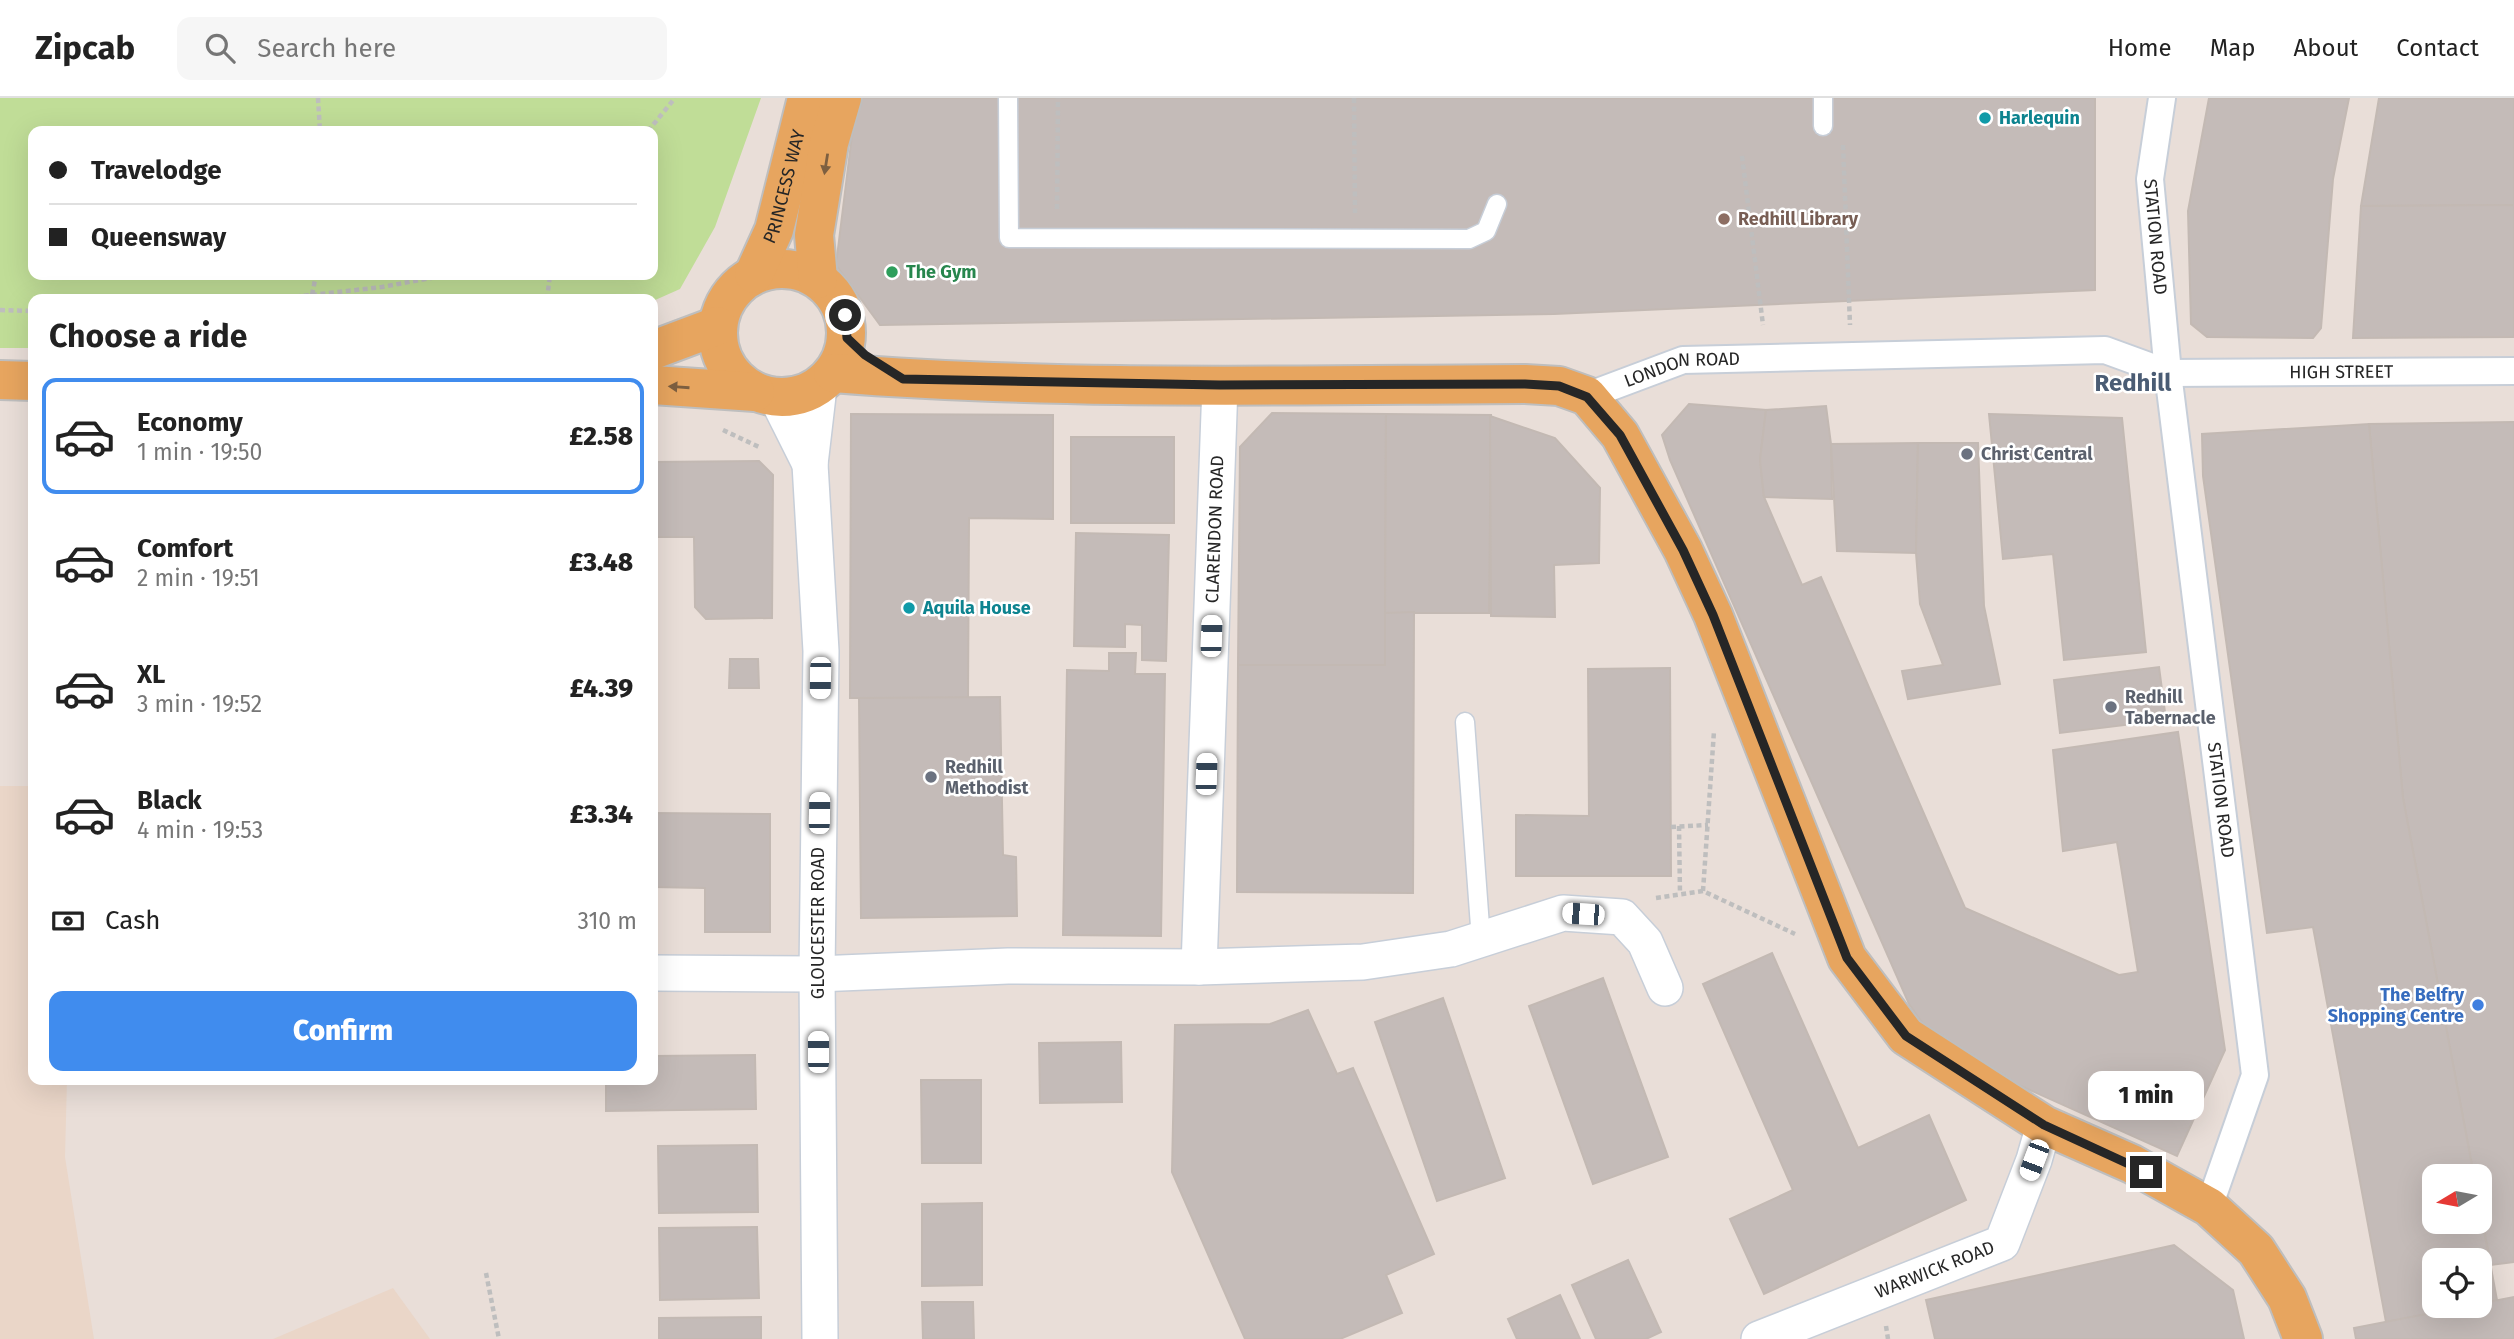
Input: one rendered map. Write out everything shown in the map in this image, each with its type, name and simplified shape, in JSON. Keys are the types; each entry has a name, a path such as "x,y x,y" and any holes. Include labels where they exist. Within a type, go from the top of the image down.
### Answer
{"main road":[{"name":"PRINCESS WAY","path":"754,274 774,230 807,98"},
{"name":"PRINCESS WAY","path":"818,279 814,235 829,143 842,98"},
{"path":"658,386 766,395 799,396 826,380 844,354 847,338 845,315 835,295 818,279 797,270 775,268 754,274 737,286 724,304 717,326 718,343 725,365 736,379 766,395"},
{"path":"658,348 717,326"},
{"path":"847,338 865,355 903,379"},
{"path":"0,380 28,381"},
{"path":"826,380 1220,385 1525,384 1559,386 1587,397 1620,435 1683,550 1713,615 1847,958 1906,1036 2044,1125 2132,1164 2209,1207 2256,1250 2287,1298 2303,1339"}],"street":[{"name":"STATION ROAD","path":"2162,98 2150,179 2168,373 2255,1075 2209,1207"},
{"name":"LONDON ROAD","path":"1587,397 1682,360 2105,350 2168,373"},
{"name":"HIGH STREET","path":"2168,373 2514,371"},
{"name":"GLOUCESTER ROAD","path":"820,1339 817,974 821,651 810,464 826,380"},
{"name":"CLARENDON ROAD","path":"1199,967 1220,385"},
{"name":"GLOUCESTER ROAD","path":"766,395 810,464"},
{"path":"658,973 817,974 1008,966 1199,967 1363,962 1451,949 1563,913 1622,917 1645,942 1665,988"},
{"name":"WARWICK ROAD","path":"1759,1339 1792,1335 2002,1243 2034,1160 2044,1125"}],"lane":[{"path":"1008,98 1009,237 1469,239 1486,231 1492,223 1497,204"},
{"path":"1823,98 1823,127"},
{"path":"1465,722 1481,940"}],"path":[{"path":"318,98 320,126"},
{"path":"653,126 675,98"},
{"path":"1057,238 1058,98"},
{"path":"1354,98 1355,239"},
{"path":"1843,137 1850,329"},
{"path":"1742,156 1764,332"},
{"path":"321,294 420,280"},
{"path":"0,310 28,311"},
{"path":"1703,891 1715,718"},
{"path":"1671,827 1708,825"},
{"path":"1679,826 1680,894"},
{"path":"1654,898 1703,891 1847,958"},
{"path":"486,1273 499,1339"}],"shaded area":[{"path":"0,786 28,786 28,1085 67,1085 65,1157 94,1339 0,1339"},
{"path":"393,1288 430,1339 273,1339"}],"green space":[{"path":"0,98 761,98 715,227 680,289 658,299 658,294 28,294 28,348 0,348"}],"building":[{"path":"860,98 2095,98 2095,290 1554,314 880,325 836,265 855,111"},
{"path":"2209,98 2349,98 2333,179 2321,328 2313,338 2207,337 2191,324 2188,211"},
{"path":"2379,98 2514,98 2514,205 2361,206"},
{"path":"2514,205 2514,337 2353,338 2361,206"},
{"path":"1689,404 1766,410 1760,460 1764,497 1802,585 1821,577 1965,908 2119,975 2138,972 2117,842 2063,851 2053,750 2178,732 2225,1050 2177,1156 1974,1065 1946,1045 1921,1021 1909,1004 1670,460 1662,435"},
{"path":"1826,406 1831,444 1832,499 1764,497 1760,460 1766,410"},
{"path":"1272,413 1386,414 1385,665 1238,665 1240,447"},
{"name":"Aquila House","path":"851,414 1053,415 1053,519 969,518 968,698 850,698"},
{"path":"1386,414 1491,415 1489,613 1385,613"},
{"path":"1989,414 2122,418 2146,652 2064,660 2053,554 2003,559"},
{"path":"1490,416 1555,438 1600,488 1599,563 1554,565 1555,617 1491,616"},
{"name":"The Belfry Shopping Centre","path":"2514,422 2514,1262 2492,1265 2492,1248 2488,1248 2485,1234 2492,1234 2492,1164 2472,1164 2403,798 2369,424"},
{"path":"2369,424 2403,798 2472,1164 2422,1164 2422,1234 2485,1234 2487,1248 2422,1248 2422,1315 2386,1322 2313,927 2267,933 2203,476 2202,434"},
{"path":"1071,437 1174,437 1174,523 1071,523"},
{"path":"1918,443 1916,553 1837,551 1831,444"},
{"path":"1918,443 1978,443 1984,606 2000,684 1908,699 1902,671 1943,665 1920,604 1916,553"},
{"path":"759,461 773,475 772,618 706,619 695,607 694,537 658,537 658,462"},
{"path":"1076,533 1169,535 1166,661 1142,660 1142,625 1125,624 1125,647 1074,646"},
{"path":"1414,612 1413,893 1237,892 1238,665 1385,665 1385,613"},
{"path":"1109,653 1136,653 1135,674 1165,674 1161,936 1063,935 1067,670 1109,671"},
{"path":"730,659 758,659 759,688 729,688"},
{"path":"2159,667 2166,720 2060,733 2054,680"},
{"path":"1670,668 1671,876 1516,876 1516,815 1589,816 1588,669"},
{"name":"Redhill Methodist","path":"1000,697 1003,855 1016,857 1017,916 861,918 859,698"},
{"path":"658,813 770,814 770,932 705,932 705,888 658,887"},
{"path":"1772,953 1858,1148 1929,1115 1966,1200 1764,1294 1730,1219 1793,1190 1703,984"},
{"path":"1603,978 1668,1157 1593,1184 1529,1006"},
{"path":"1443,998 1505,1178 1437,1201 1375,1022"},
{"path":"1308,1010 1337,1074 1353,1068 1434,1254 1386,1275 1402,1313 1340,1339 1245,1339 1172,1172 1175,1025 1270,1024"},
{"path":"1121,1042 1122,1102 1040,1103 1039,1043"},
{"path":"755,1055 756,1109 606,1111 606,1085 658,1085 658,1056"},
{"path":"921,1080 981,1080 981,1163 922,1163"},
{"path":"757,1145 758,1212 659,1213 658,1146"},
{"path":"982,1203 982,1285 922,1286 922,1204"},
{"path":"757,1227 759,1298 660,1300 659,1228"},
{"path":"2174,1245 2233,1290 2244,1339 1935,1339 1926,1300"},
{"path":"1628,1260 1661,1332 1646,1339 1596,1339 1572,1285"},
{"path":"2492,1273 2497,1300 2492,1301"},
{"path":"1560,1295 1580,1339 1517,1339 1508,1319"},
{"path":"2514,1297 2514,1339 2356,1339 2354,1328 2422,1315 2422,1318 2492,1318 2492,1301"},
{"path":"922,1302 973,1302 974,1339 923,1339"},
{"path":"761,1317 761,1339 659,1339 659,1318"}],"place":[{"name":"Harlequin","path":"1985,118"},
{"name":"Redhill Library","path":"1724,219"},
{"name":"The Gym","path":"892,272"},
{"name":"Christ Central","path":"1967,454"},
{"name":"Aquila House","path":"909,608"},
{"name":"Redhill Tabernacle","path":"2111,707"},
{"name":"Redhill Methodist","path":"931,777"},
{"name":"The Belfry Shopping Centre","path":"2478,1005"}],"district":[{"name":"Redhill","path":"2133,383"}],"route":[{"path":"845,315 847,338 865,355 903,379 1220,385 1525,384 1559,386 1587,397 1620,435 1683,550 1713,615 1847,958 1906,1036 2044,1125 2146,1172"}]}
